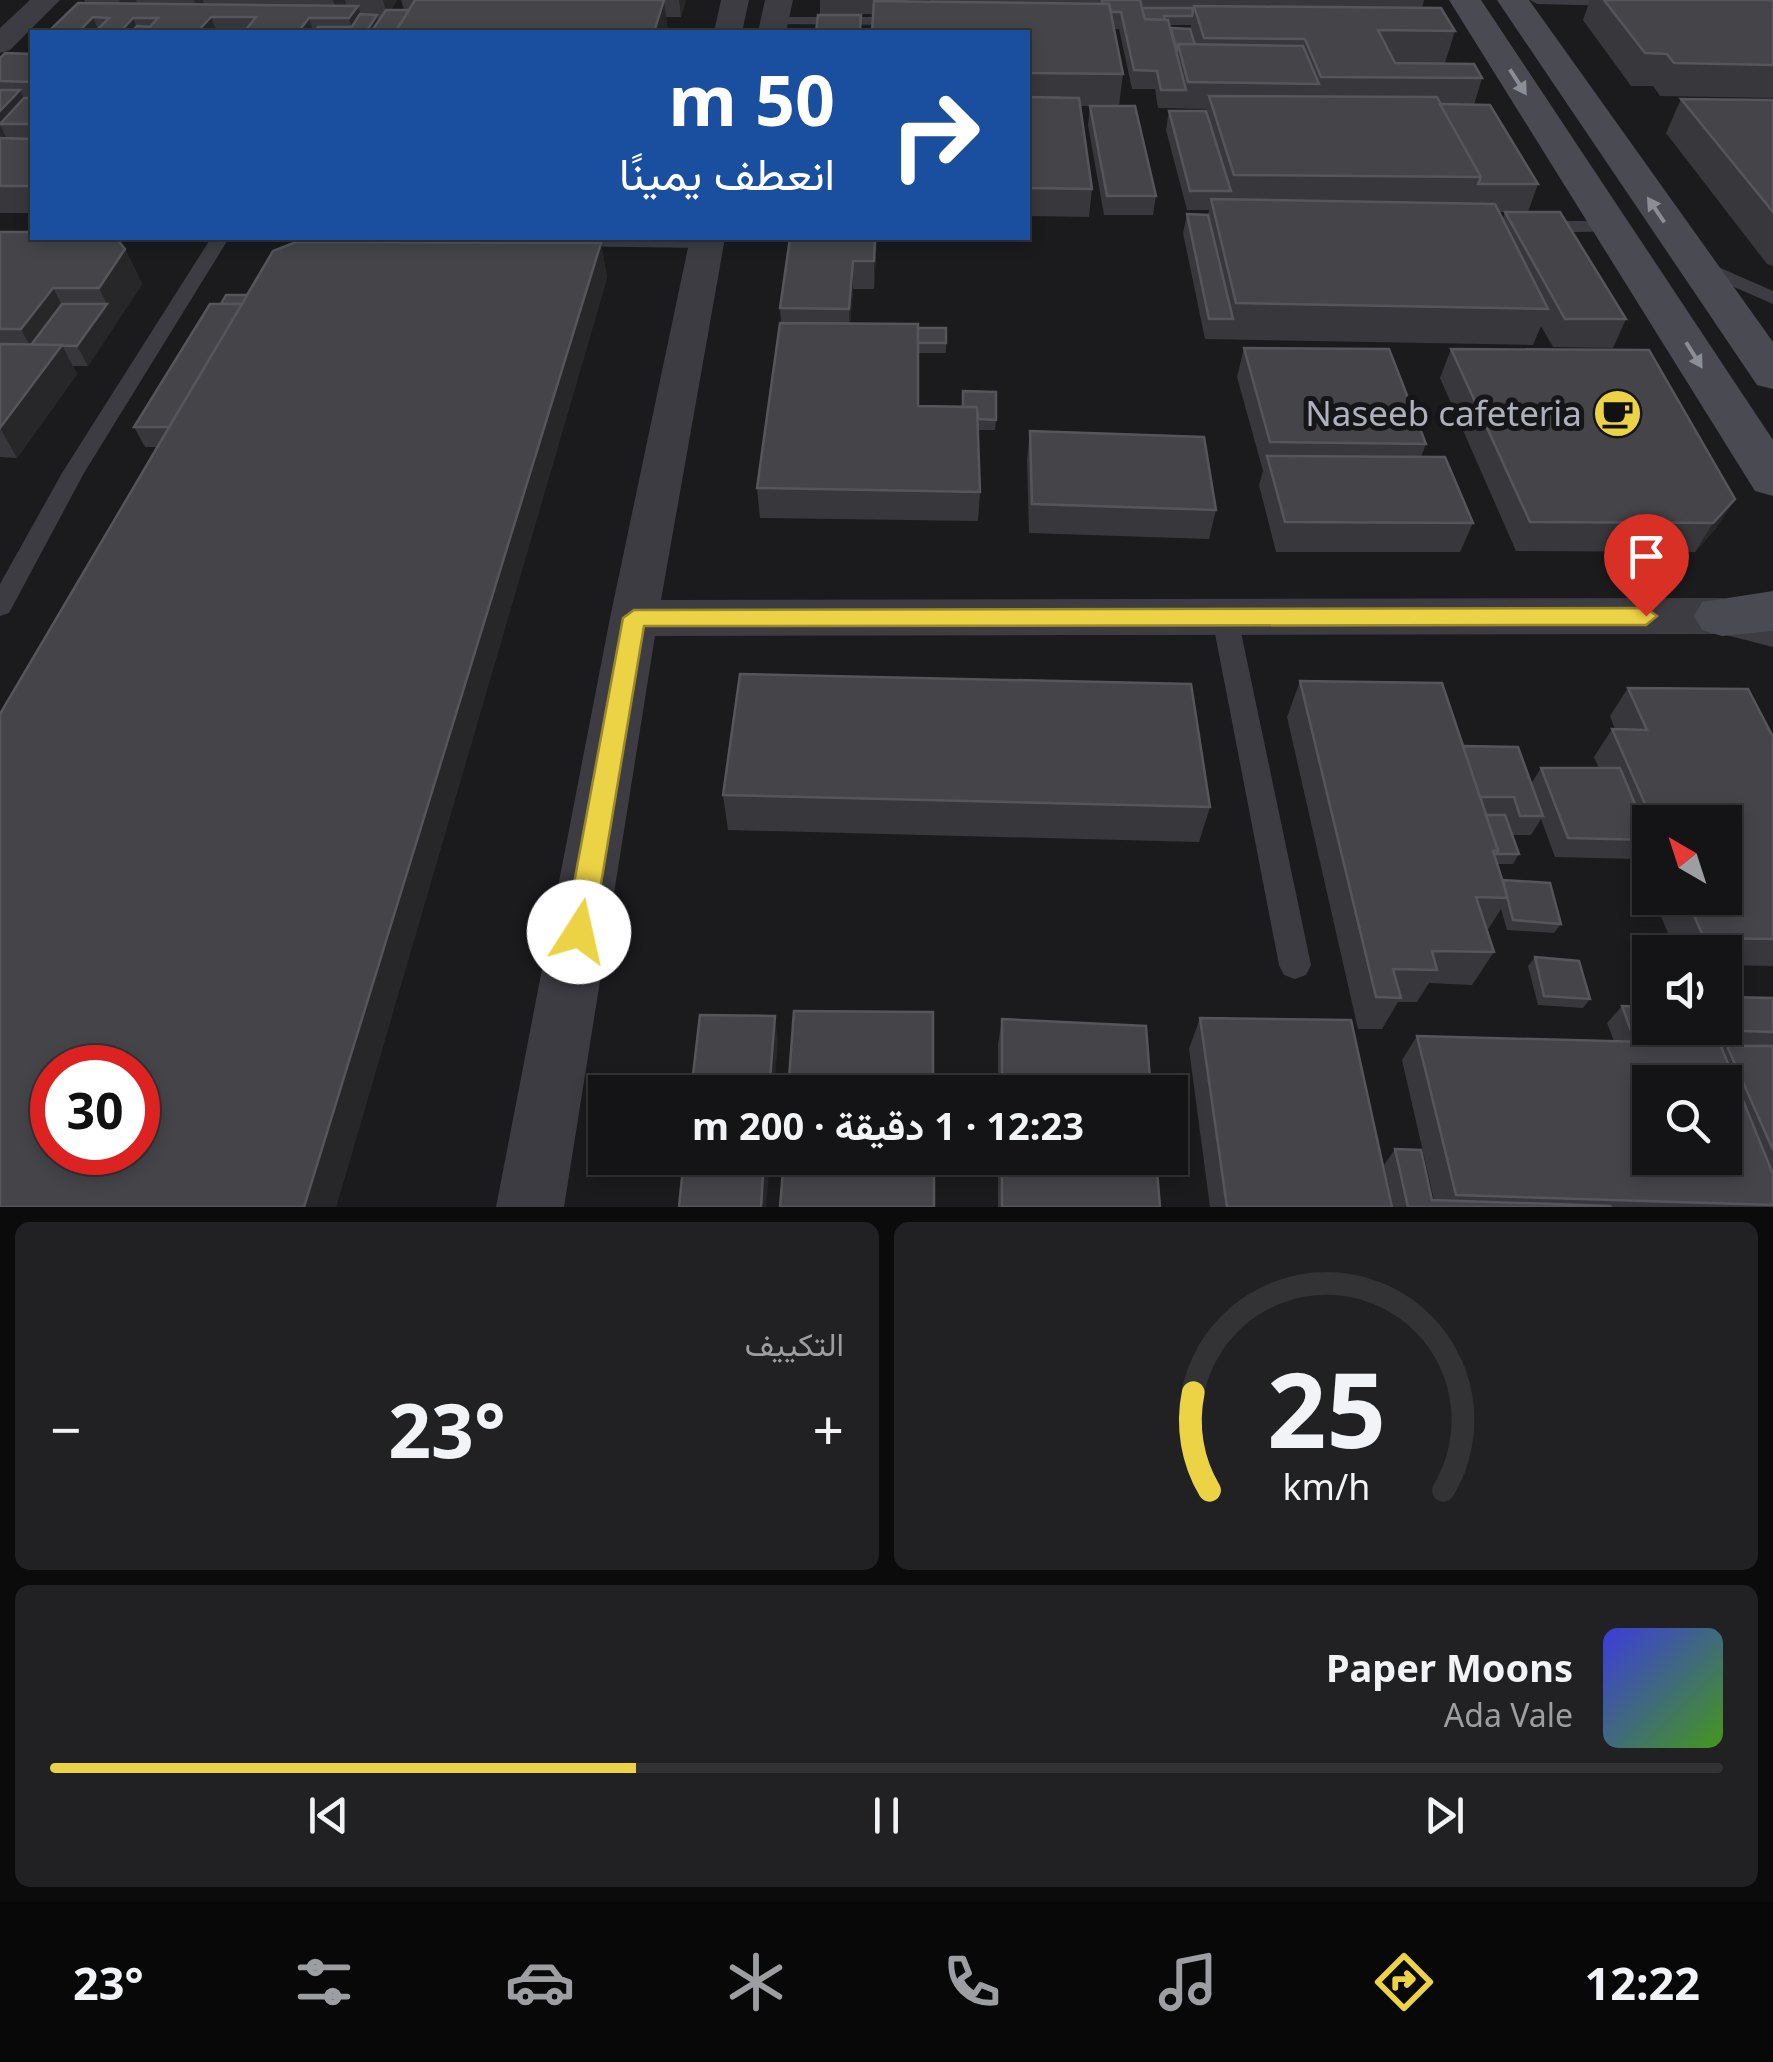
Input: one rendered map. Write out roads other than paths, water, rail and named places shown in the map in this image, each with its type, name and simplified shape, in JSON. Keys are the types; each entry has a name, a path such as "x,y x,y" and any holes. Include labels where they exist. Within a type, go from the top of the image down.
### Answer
{"main road":[{"path":"1465,0 1773,480"},
{"path":"1514,0 1773,375"}],"street":[{"path":"0,44 46,0"},
{"path":"728,30 735,0"},
{"path":"530,1207 634,618 707,240"},
{"path":"634,618 1756,619 1773,598"}],"lane":[{"path":"1536,0 1635,2"},
{"path":"775,17 929,21"},
{"path":"1512,227 1612,227"},
{"path":"0,607 73,473 219,240"},
{"path":"1690,260 1773,298"},
{"path":"1224,618 1296,965"}],"place":[{"name":"Naseeb cafeteria","path":"1617,414"}]}
